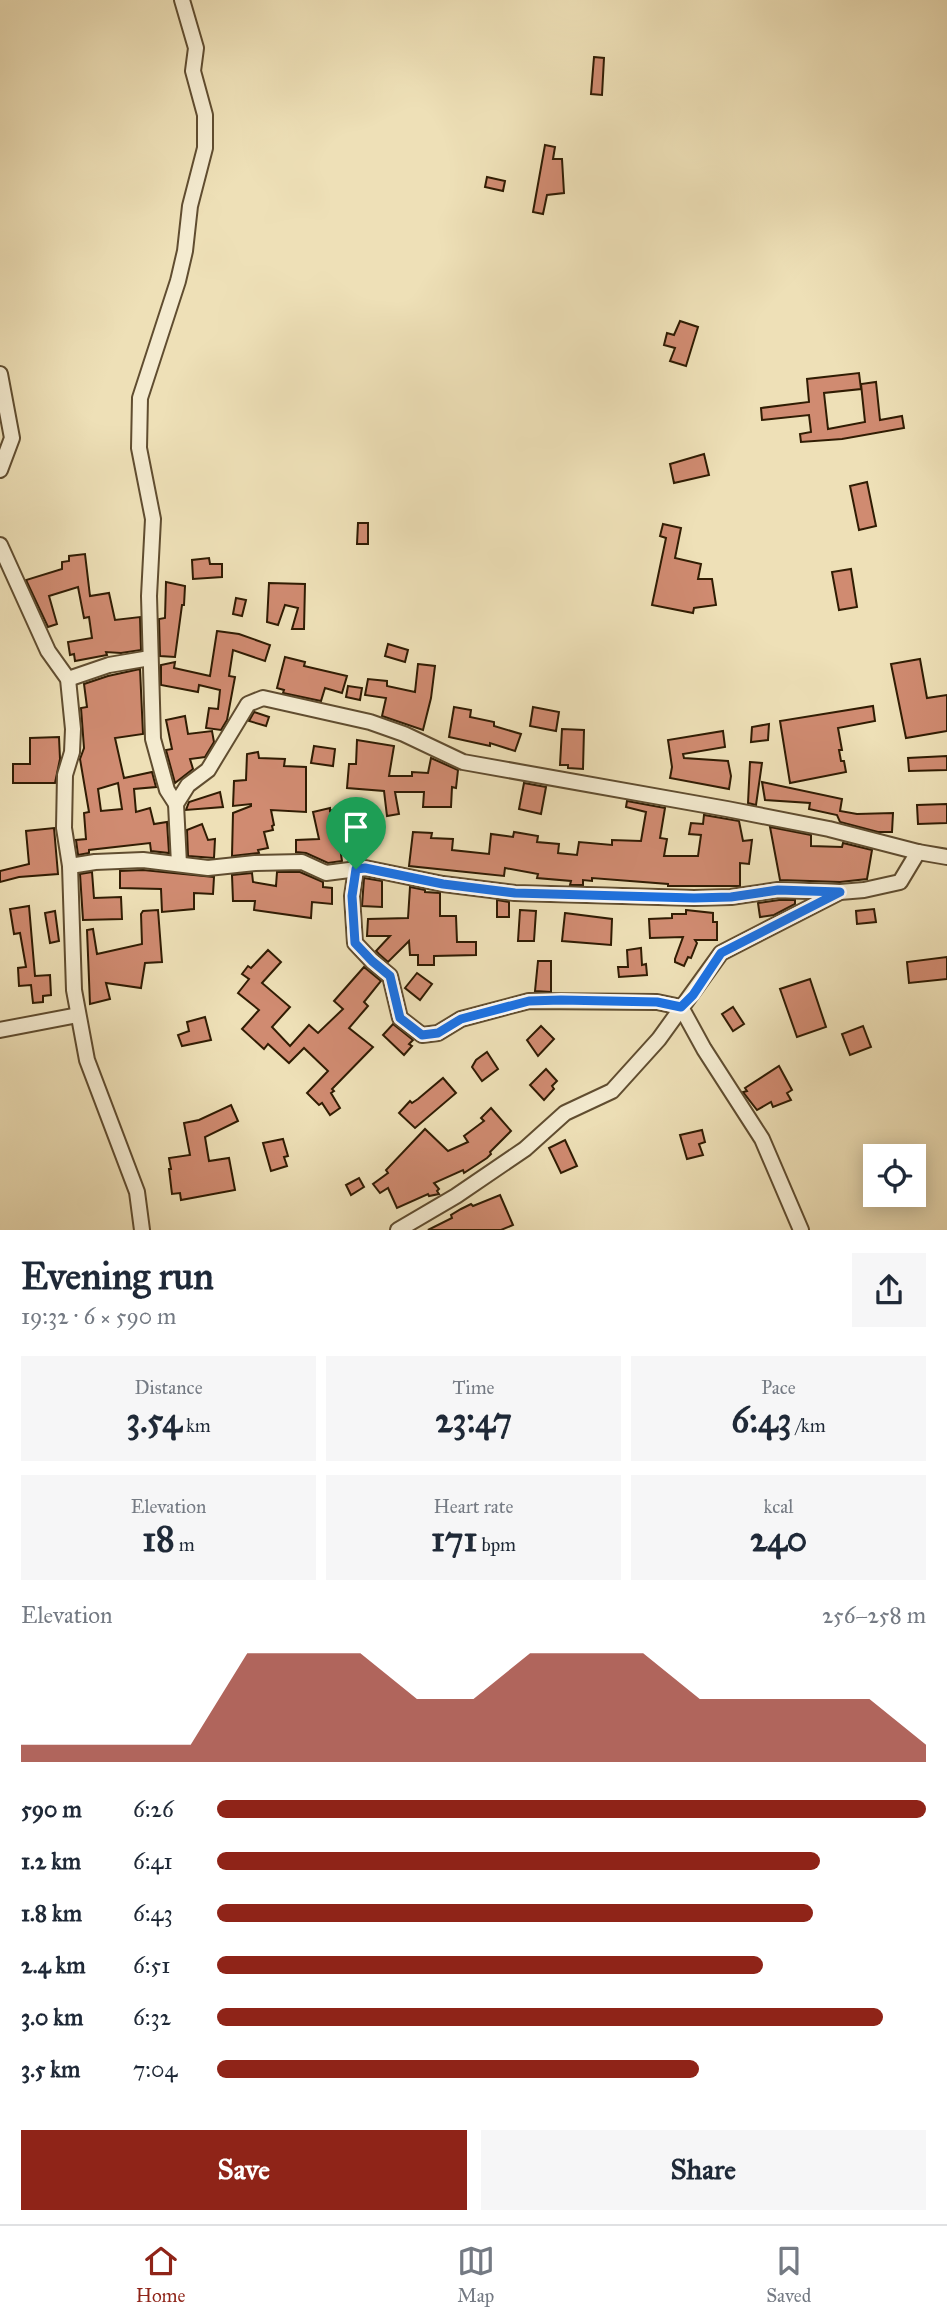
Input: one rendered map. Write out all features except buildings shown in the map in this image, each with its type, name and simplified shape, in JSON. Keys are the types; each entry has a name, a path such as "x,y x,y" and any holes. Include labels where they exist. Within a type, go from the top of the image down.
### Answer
{"street":[{"path":"179,864 176,804 167,790 153,739 149,596 153,519 139,448 140,398 186,251 190,205 205,148 205,115 193,71 196,48 182,0"},
{"path":"0,374 12,438 0,470"},
{"path":"0,545 48,651 68,680 73,729 72,752 65,775 64,818 70,866 74,990 87,1060 137,1192 142,1230"},
{"path":"68,680 109,665 150,658"},
{"path":"176,804 188,785 208,770 248,704 263,698 370,722 404,734 463,762 760,816 947,857"},
{"path":"70,866 143,860 208,867 302,862 326,873 365,868 434,883 515,893 694,898 731,897 778,890 864,890 900,882 918,852"},
{"path":"356,869 352,896 355,943 390,976 400,1018 422,1035 438,1033 461,1019 529,1001 657,1002 681,1007 717,1070 762,1139 801,1230"},
{"path":"398,1230 456,1196 525,1149 565,1114 612,1091 659,1040 721,953 840,892"},
{"path":"0,1030 78,1015"}],"route":[{"path":"365,868 443,884 515,893 694,898 731,897 778,890 840,892 808,906 721,953 693,995 681,1007 657,1002 529,1001 461,1019 438,1033 422,1035 400,1018 390,976 355,943 352,884 356,869 365,868"}]}
